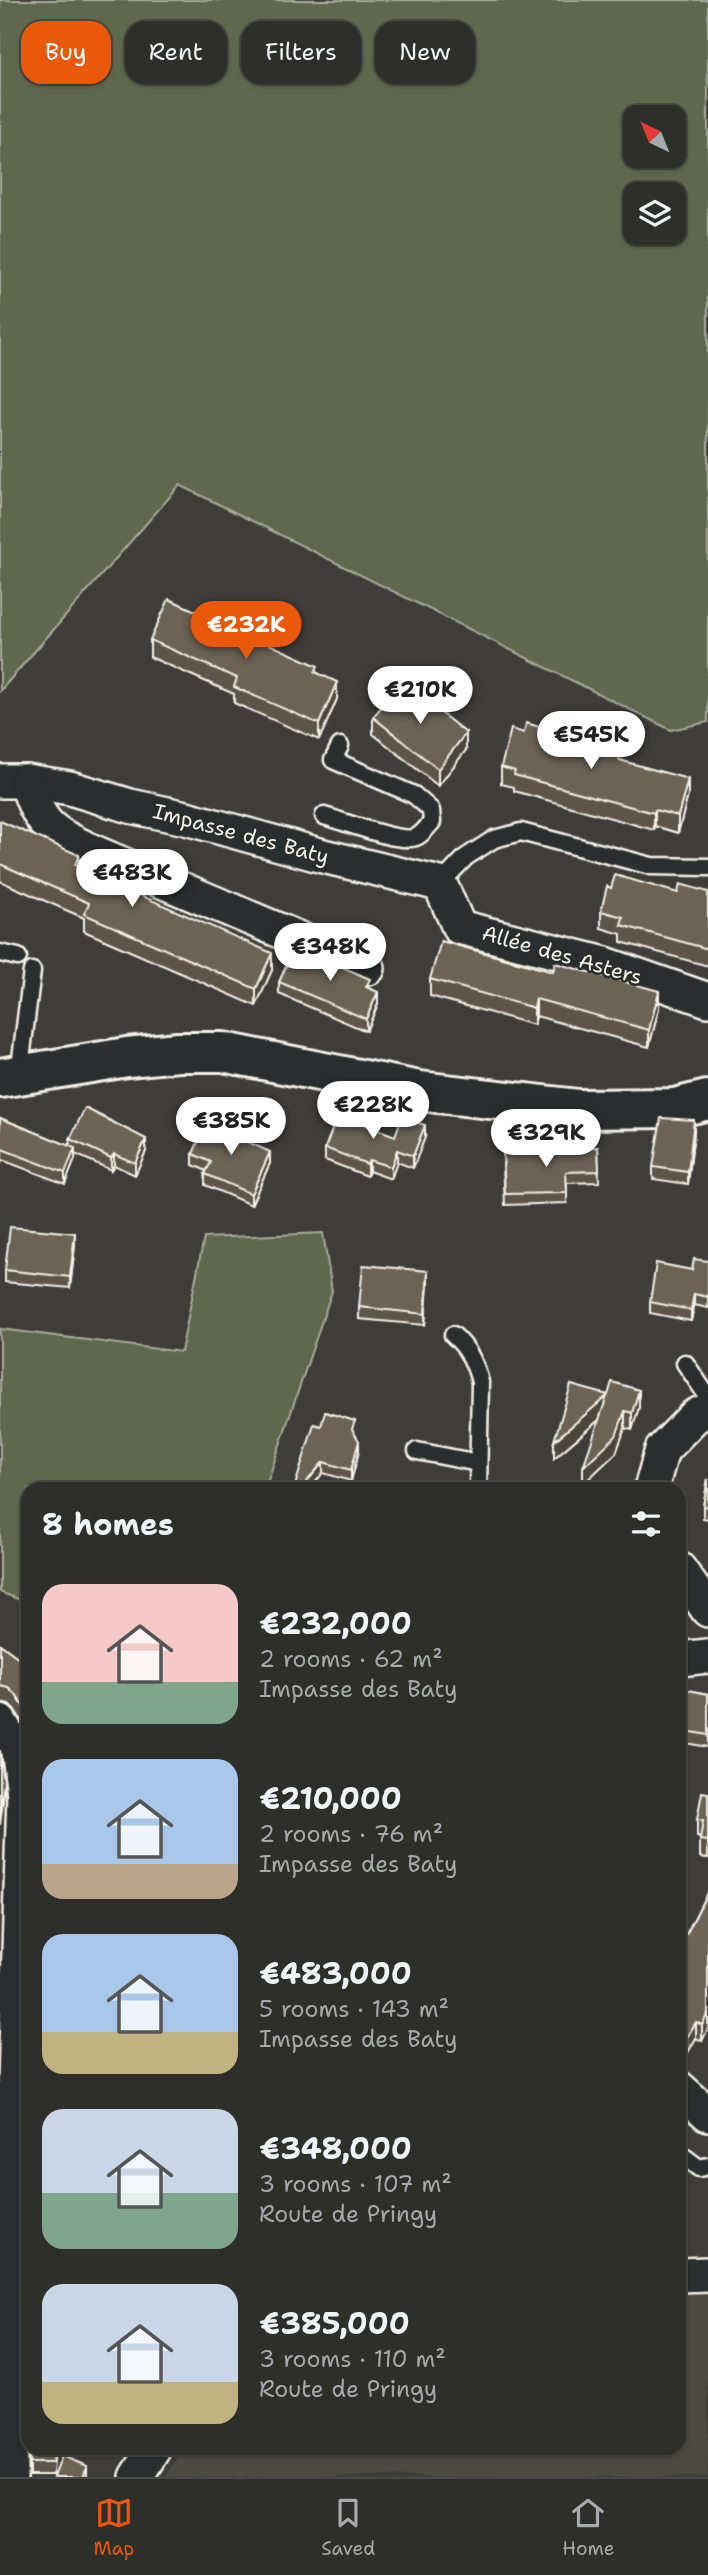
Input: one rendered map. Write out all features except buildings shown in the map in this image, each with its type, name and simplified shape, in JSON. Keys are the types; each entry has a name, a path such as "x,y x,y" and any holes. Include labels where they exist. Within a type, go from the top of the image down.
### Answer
{"street":[{"name":"Impasse des Baty","path":"13,781 70,788 130,806 440,884"},
{"path":"13,781 52,832 368,968"},
{"name":"Allée des Asters","path":"440,884 459,927 606,964 708,1000"},
{"path":"14,1075 127,1057 178,1052 223,1052 419,1091 578,1109 675,1108 708,1100"},
{"path":"653,1482 662,1450 695,1416 708,1410"},
{"path":"686,1579 708,1610"},
{"path":"686,1658 708,1656"},
{"path":"0,1722 19,1754 21,1765"},
{"path":"10,2477 9,2019 21,1859"},
{"path":"686,2095 708,2115"},
{"path":"686,2275 708,2274"},
{"path":"137,2477 151,2455"}],"lane":[{"path":"324,816 399,837 414,838 432,822 431,810 414,795 333,760 340,746"},
{"path":"440,884 466,857 494,839 521,832 651,866 708,867"},
{"path":"0,953 18,957"},
{"path":"14,1075 21,1059 32,971"},
{"path":"453,1335 463,1343 470,1354 480,1382 478,1482"},
{"path":"685,1363 708,1397"},
{"path":"417,1451 478,1464"},
{"path":"686,2158 699,2168 708,2166"}],"shaded area":[{"path":"708,2291 708,2477 165,2477 180,2455 686,2455 686,2292"}],"green space":[{"path":"0,0 708,0 708,722 671,730 180,485 0,691"},
{"path":"323,1233 332,1291 267,1482 21,1482 21,1600 0,1592 0,1329 181,1352 204,1238"}]}
